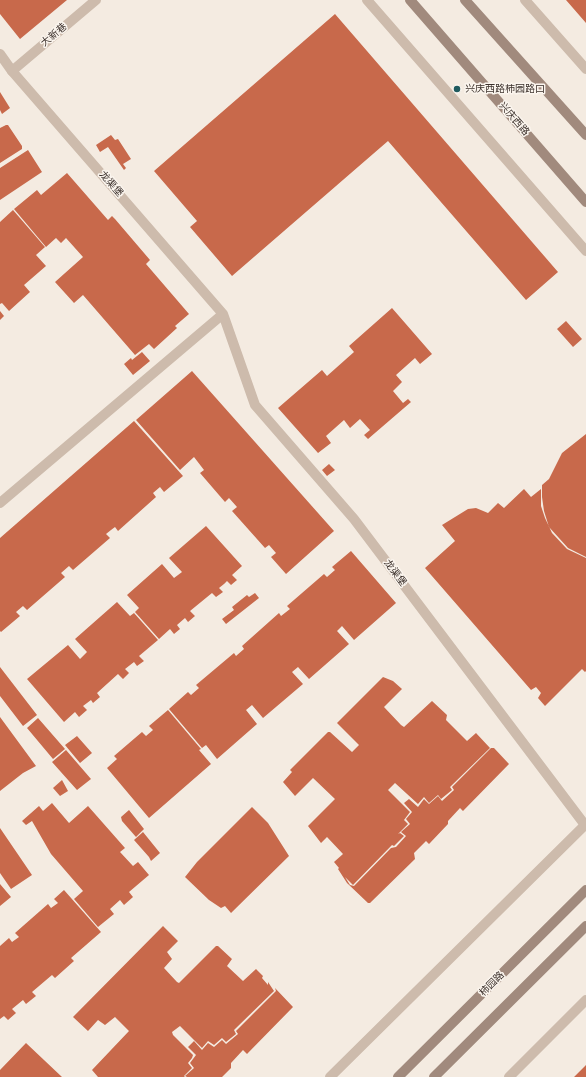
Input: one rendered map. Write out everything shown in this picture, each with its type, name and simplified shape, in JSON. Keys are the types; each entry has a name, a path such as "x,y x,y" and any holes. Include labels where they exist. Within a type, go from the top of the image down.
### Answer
{"main road":[{"name":"兴庆西路","path":"410,0 586,202"},
{"path":"465,0 586,135"},
{"name":"柿园路","path":"398,1077 586,890"},
{"path":"434,1077 586,926"}],"street":[{"name":"大新巷","path":"12,71 96,0"},
{"path":"368,0 586,251"},
{"path":"525,0 586,69"},
{"name":"龙渠堡","path":"0,54 12,71 223,314 255,405 354,519 585,825"},
{"path":"0,503 223,314"},
{"path":"330,1077 585,825"},
{"path":"509,1077 586,1000"}],"building":[{"path":"0,0 67,0 20,39 0,14"},
{"path":"566,0 586,0 586,23"},
{"path":"335,14 558,272 526,300 388,141 232,276 190,227 197,221 154,171"},
{"path":"0,92 10,108 2,114 0,110"},
{"path":"8,125 22,146 22,149 0,163 0,128"},
{"path":"111,135 115,140 118,139 131,159 123,164 126,168 124,170 108,147 100,152 96,145"},
{"path":"28,150 42,172 0,200 0,168"},
{"path":"67,173 108,220 112,216 115,219 150,260 146,264 189,314 175,326 177,328 154,349 149,344 135,355 83,295 74,303 55,282 83,257 66,238 61,243 56,238 46,247 14,209 37,190 41,195"},
{"path":"13,210 45,247 36,255 46,266 24,285 30,292 9,311 2,303 0,304 0,222"},
{"path":"392,308 432,354 420,364 415,358 396,375 402,382 393,391 403,403 408,399 411,402 368,439 364,435 370,430 360,419 350,428 344,420 326,436 331,443 318,453 278,408 322,370 327,376 354,352 349,346"},
{"path":"0,311 4,316 0,320"},
{"path":"566,321 582,339 573,347 557,329"},
{"path":"142,352 150,361 133,375 124,364"},
{"path":"192,371 334,531 286,574 271,557 276,553 269,545 265,548 232,511 237,507 229,498 225,502 200,473 204,470 194,457 180,470 136,420"},
{"path":"134,421 183,476 164,492 160,487 153,493 156,497 118,531 115,527 106,534 110,538 73,570 69,566 61,573 65,577 27,610 23,606 16,612 20,616 1,632 0,538"},
{"path":"586,434 586,557 568,548 549,527 544,511 542,485 549,479 562,453"},
{"path":"329,464 335,470 327,476 322,470"},
{"path":"524,489 531,497 541,489 541,506 552,533 567,549 586,558 586,671 585,672 582,669 545,706 538,698 541,693 536,687 531,690 425,568 455,541 442,525 468,509 476,508 488,513 498,503 504,508"},
{"path":"206,526 242,566 232,575 237,580 231,585 227,581 219,588 223,592 216,597 212,593 190,611 195,616 188,622 185,618 177,625 180,629 174,634 170,629 159,639 135,612 139,608 127,595 162,564 174,578 182,572 169,558"},
{"path":"351,551 396,603 354,640 342,626 337,631 349,644 309,679 298,667 292,672 303,684 263,718 252,705 246,710 257,724 217,759 206,745 202,748 169,709 188,692 191,695 199,688 196,685 234,653 236,656 244,649 242,646 279,613 281,616 290,609 287,606 324,574 327,577 335,570 332,567"},
{"path":"255,593 259,598 226,624 222,619 234,610 232,607 247,595 249,597"},
{"path":"117,602 130,616 134,613 158,640 139,656 144,661 137,666 134,662 125,669 129,673 123,679 118,674 97,693 100,697 93,703 91,700 83,706 87,710 79,717 75,712 64,722 27,679 68,645 80,659 87,652 75,639"},
{"path":"0,667 37,715 23,726 0,696"},
{"path":"383,677 393,681 402,689 384,707 404,727 432,701 447,715 446,720 467,741 476,733 490,748 450,787 452,790 441,799 438,795 429,803 424,797 418,804 395,783 388,790 410,812 404,820 408,824 398,834 400,833 404,836 394,846 392,845 353,885 345,877 350,885 354,886 391,848 396,847 406,836 401,832 410,824 406,819 412,812 404,803 409,799 418,807 424,799 429,804 438,796 442,801 454,790 452,787 491,748 494,748 509,764 463,811 460,808 448,821 448,824 429,844 426,841 414,853 415,859 370,903 368,903 347,883 334,862 343,854 327,837 321,843 308,826 335,799 313,778 295,796 283,782 292,772 290,770 328,732 330,732 352,752 359,745 337,723"},
{"path":"168,710 201,749 199,750 211,764 149,818 107,768 117,759 114,756 142,732 146,736 153,730 149,726"},
{"path":"0,717 36,766 23,773 0,791"},
{"path":"38,718 65,749 53,759 27,728"},
{"path":"77,736 92,753 80,763 65,745"},
{"path":"66,750 91,779 77,790 52,762"},
{"path":"62,780 68,791 60,796 53,788"},
{"path":"52,803 69,823 88,806 125,848 120,852 133,866 138,862 149,875 129,892 133,897 124,905 120,900 110,909 114,914 98,927 74,899 83,891 51,854 32,821 26,825 22,821 39,806 43,811"},
{"path":"252,807 268,823 289,856 231,913 225,906 221,908 209,900 185,877 197,862"},
{"path":"129,810 144,829 136,837 122,821 121,817"},
{"path":"0,828 32,875 11,889 0,873"},
{"path":"143,832 160,853 151,861 134,840"},
{"path":"0,884 11,897 0,906"},
{"path":"64,890 101,932 71,958 74,961 55,978 52,975 32,992 36,996 26,1004 23,1000 12,1009 16,1013 8,1020 4,1016 0,1019 0,946 9,938 12,942 19,937 15,933 48,904 51,908 58,903 54,899"},
{"path":"163,926 178,941 167,952 172,959 164,968 177,982 179,983 216,946 218,946 232,959 227,966 243,981 256,969 274,991 234,1030 236,1034 226,1042 222,1038 214,1045 208,1041 202,1048 180,1026 172,1032 173,1035 193,1055 188,1063 192,1068 184,1076 185,1077 98,1077 92,1070 129,1031 115,1017 105,1025 98,1020 88,1031 73,1017"},
{"path":"275,988 293,1007 247,1054 243,1050 231,1063 231,1068 222,1077 185,1076 194,1068 190,1063 196,1055 188,1047 194,1041 202,1050 208,1043 214,1047 222,1040 226,1044 238,1034 236,1031 276,991"},
{"path":"26,1043 62,1077 0,1077 0,1070"},
{"path":"586,1065 586,1077 574,1077"}],"place":[{"name":"兴庆西路柿园路口","path":"457,89"}]}
